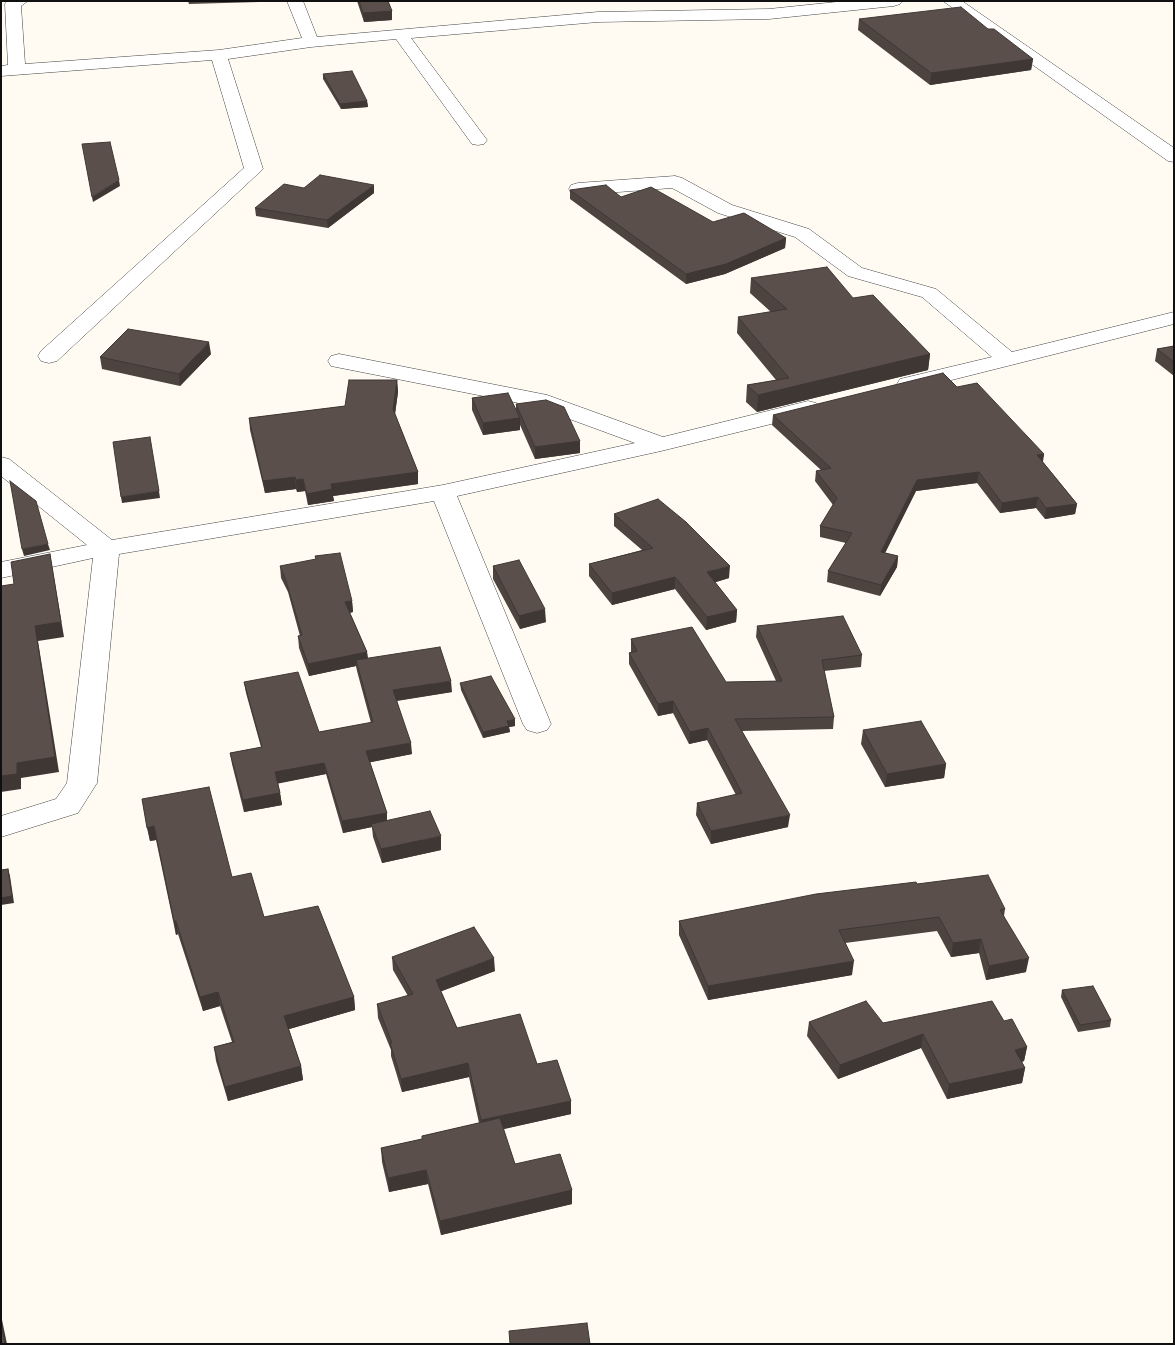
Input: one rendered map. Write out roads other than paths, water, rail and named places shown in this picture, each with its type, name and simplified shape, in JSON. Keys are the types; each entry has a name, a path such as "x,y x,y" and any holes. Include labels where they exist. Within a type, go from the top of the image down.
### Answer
{"street":[{"path":"20,1 14,4 9,70 219,55 311,42 399,33 598,18 769,14 894,1"},
{"path":"295,1 311,42"},
{"path":"951,1 1174,157"},
{"path":"399,33 478,140"},
{"path":"49,356 254,169 219,55"},
{"path":"578,189 675,182 725,209 802,233 855,272 929,293 1008,359"},
{"path":"883,390 1174,318"},
{"path":"339,361 539,400 661,444"},
{"path":"1,570 107,548 443,492 661,444 825,404"},
{"path":"1,464 107,548"},
{"path":"443,492 537,724"},
{"path":"1,827 67,806 82,783 107,548"}]}
